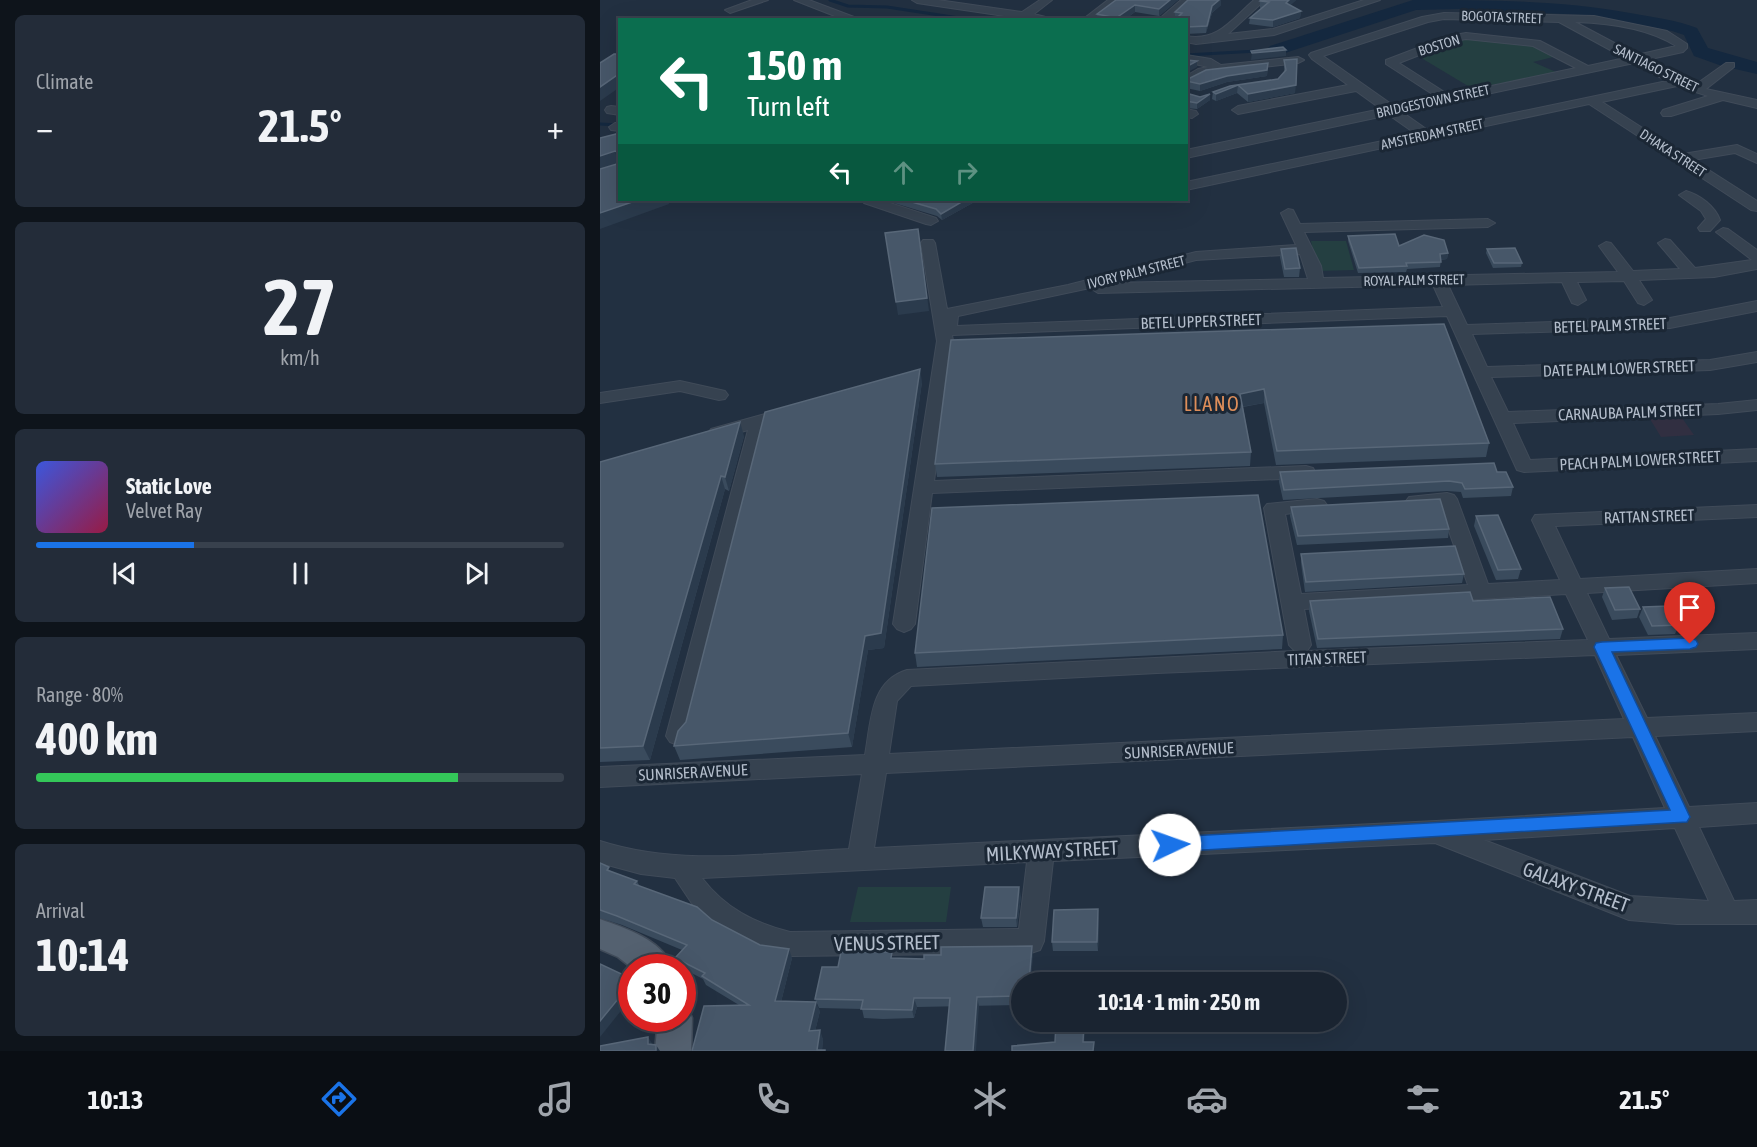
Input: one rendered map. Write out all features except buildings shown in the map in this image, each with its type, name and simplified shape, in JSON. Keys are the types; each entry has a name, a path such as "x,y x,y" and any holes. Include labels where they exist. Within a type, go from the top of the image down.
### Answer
{"main road":[{"path":"600,934 630,946 640,954"},
{"path":"673,1051 674,1032"}],"street":[{"path":"730,10 763,0"},
{"path":"799,0 851,18"},
{"path":"917,0 951,2 1041,18"},
{"path":"986,9 1001,0"},
{"path":"1024,15 1047,0"},
{"path":"1090,18 1115,0"},
{"path":"1166,18 1188,0"},
{"path":"1216,39 1260,0"},
{"path":"1324,16 1340,0"},
{"path":"1188,39 1216,39 1274,32 1375,0"},
{"name":"BOGOTA STREET","path":"1357,87 1316,55 1426,19 1444,16 1594,19 1663,33 1683,46 1679,50"},
{"name":"SANTIAGO STREET","path":"1561,19 1696,90 1757,104"},
{"name":"BOSTON","path":"1446,98 1390,62 1453,38 1466,36 1536,43 1586,69"},
{"name":"BRIDGESTOWN STREET","path":"1188,154 1679,50"},
{"path":"1188,58 1207,61 1218,69"},
{"path":"1188,80 1202,71 1298,60"},
{"path":"1275,63 1277,78"},
{"path":"1696,90 1730,65"},
{"name":"AMSTERDAM STREET","path":"1188,186 1678,82"},
{"path":"1238,110 1357,87 1426,135"},
{"path":"1644,89 1672,111 1722,96"},
{"name":"DHAKA STREET","path":"1589,99 1756,207"},
{"path":"1683,158 1737,149 1757,159"},
{"path":"1705,228 1713,220 1709,210 1683,196 1725,186"},
{"path":"878,201 931,221"},
{"path":"1288,213 1313,266 1317,282"},
{"path":"1294,228 1488,223"},
{"path":"1723,232 1757,257"},
{"path":"903,624 947,335 928,243"},
{"path":"1665,243 1691,273"},
{"path":"1606,246 1644,300"},
{"name":"IVORY PALM STREET","path":"947,335 951,313 954,312 1070,289 1196,256 1304,249"},
{"name":"ROYAL PALM STREET","path":"1070,289 1629,276 1691,273 1757,264"},
{"path":"1567,277 1578,300"},
{"path":"1438,279 1502,418"},
{"name":"BETEL PALM STREET","path":"1461,330 1670,323 1757,306"},
{"name":"BETEL UPPER STREET","path":"947,335 956,331 1454,311"},
{"path":"947,335 1408,329"},
{"name":"DATE PALM LOWER STREET","path":"1481,372 1710,365 1757,357"},
{"path":"919,375 942,368"},
{"path":"600,398 680,386 719,395"},
{"name":"CARNAUBA PALM STREET","path":"1502,418 1718,409 1757,405"},
{"path":"702,437 804,408"},
{"name":"PEACH PALM LOWER STREET","path":"1502,418 1524,466 1757,455"},
{"path":"678,736 759,421"},
{"path":"924,487 1324,472"},
{"path":"1401,501 1447,499 1480,591"},
{"path":"1300,645 1274,508 1331,505"},
{"name":"RATTAN STREET","path":"1572,585 1542,520 1757,512"},
{"path":"1441,547 1464,546"},
{"path":"1283,555 1305,554"},
{"path":"1292,602 1757,576"},
{"path":"1572,585 1727,913"},
{"name":"TITAN STREET","path":"876,764 886,699 898,683 907,678 919,676 1757,641"},
{"name":"SUNRISER AVENUE","path":"600,777 1757,722"},
{"path":"860,859 876,764"},
{"name":"MILKYWAY STREET","path":"600,852 624,861 683,868 1436,832 1757,813"},
{"name":"GALAXY STREET","path":"1436,832 1629,908 1657,913 1757,912"},
{"name":"VENUS STREET","path":"683,868 699,895 715,911 740,928 764,939 790,944 1032,941 1041,851"}],"shaded area":[{"path":"1682,418 1694,435 1661,437 1650,419"}],"green space":[{"path":"1465,39 1530,43 1557,56 1533,62 1556,72 1473,89 1418,56"},
{"path":"1311,241 1346,241 1354,270 1317,271"},
{"path":"858,887 951,887 946,922 850,922"}],"waterway":[{"path":"830,0 848,6 887,7 959,18"},
{"path":"1276,50 1414,5 1459,4 1584,10 1676,26 1691,32 1701,52 1729,62 1757,68"},
{"path":"1188,55 1257,51"},
{"path":"600,124 618,125"}],"district":[{"name":"LLANO","path":"1212,404"}],"route":[{"path":"1170,845 1681,817 1602,647 1690,644"}]}
